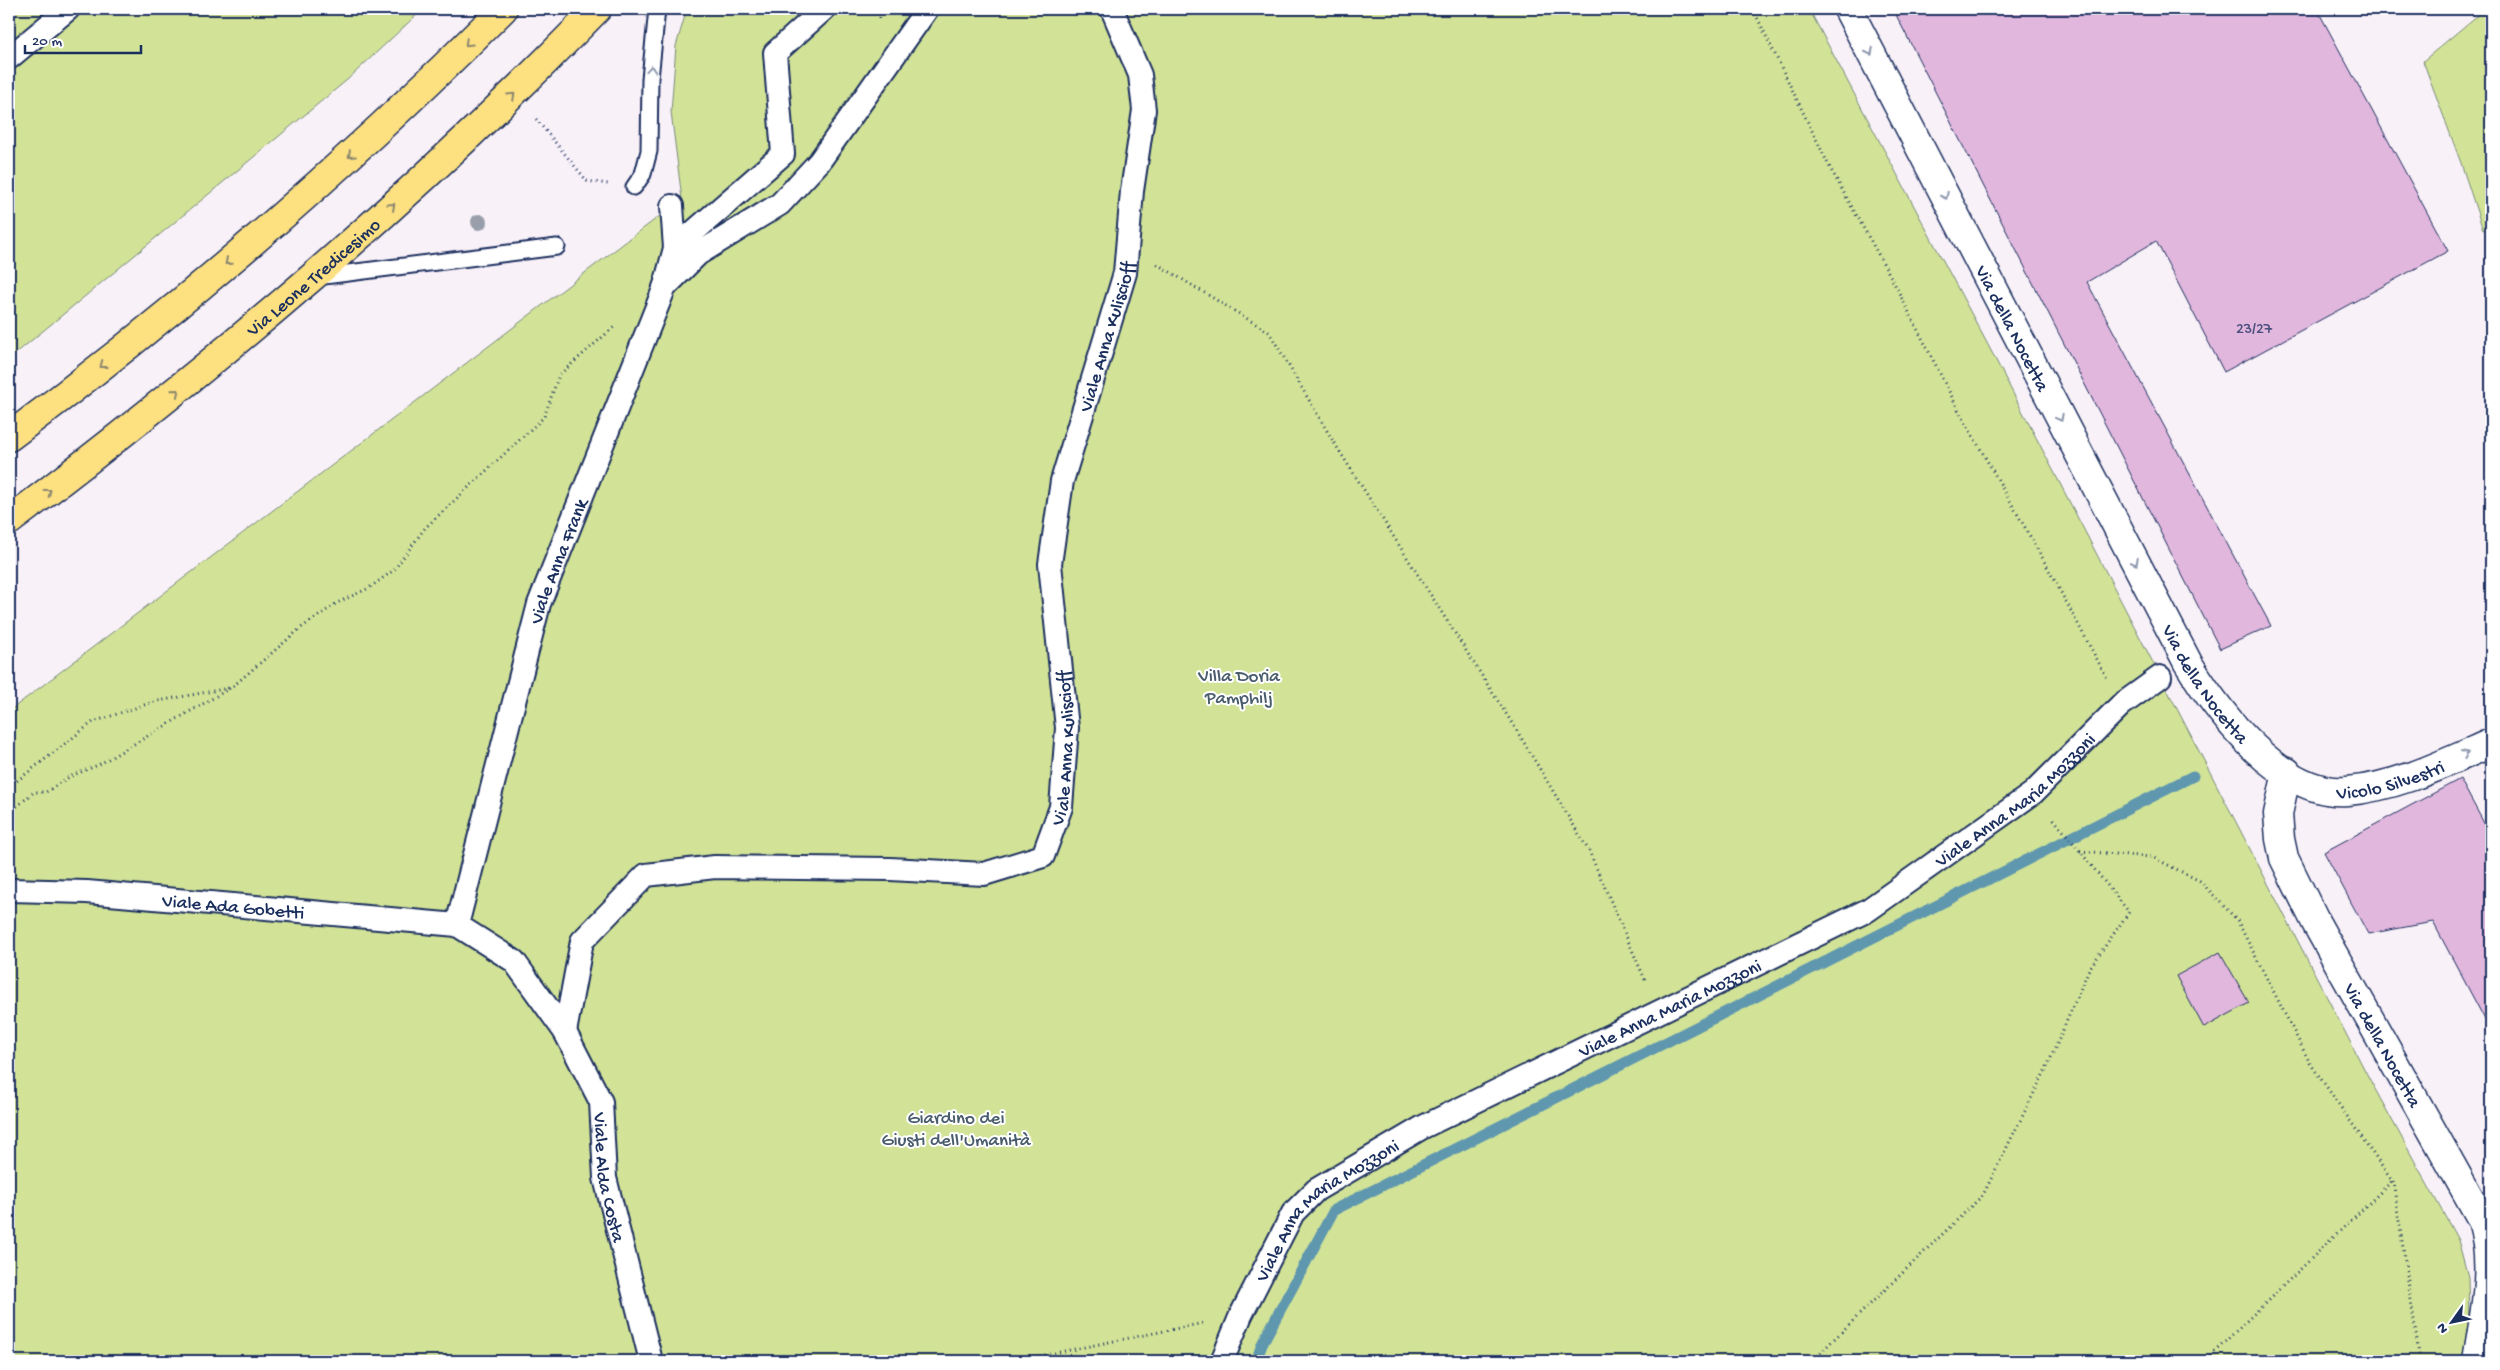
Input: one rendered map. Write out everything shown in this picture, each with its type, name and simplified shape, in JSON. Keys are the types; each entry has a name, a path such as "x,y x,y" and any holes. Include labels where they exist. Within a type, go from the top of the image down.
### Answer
{"main road":[{"path":"9,437 111,359 285,213 410,100 503,9"},
{"name":"Via Leone Tredicesimo","path":"9,521 152,412 314,278 516,93 597,9"}],"street":[{"path":"9,58 68,9"},
{"path":"675,248 782,154 775,53 824,9"},
{"path":"664,289 698,254 780,204 819,162 927,9"},
{"name":"Viale Anna Kuliscioff","path":"565,1032 582,941 646,875 715,867 890,869 984,874 1043,856 1061,807 1067,728 1050,564 1062,481 1125,273 1132,192 1144,110 1140,75 1112,9"},
{"name":"Via della Nocetta","path":"1848,9 2188,663 2230,723 2262,755 2287,772 2278,814 2284,858 2321,931 2482,1220 2488,1241 2490,1273 2477,1361"},
{"name":"Viale Anna Frank","path":"457,925 539,604 664,289 675,248 672,206"},
{"name":"Viale Anna Maria Mozzoni","path":"1222,1361 1241,1316 1293,1214 1316,1190 1423,1127 1659,1010 1868,910 2033,793 2121,705 2160,678"},
{"name":"Vicolo Silvestri","path":"2287,772 2314,786 2330,790 2361,789 2400,780 2491,743"},
{"name":"Viale Ada Gobetti","path":"9,890 96,893 457,925"},
{"name":"Viale Alda Costa","path":"457,925 514,961 565,1032 601,1102 606,1178 651,1361"}],"lane":[{"path":"634,187 643,174 647,161 652,44 657,9"},
{"path":"314,278 557,247"}],"path":[{"path":"880,14 886,9"},
{"path":"1753,9 1830,166 1892,279 1960,414 2043,559 2121,705"},
{"path":"516,93 587,181 634,187"},
{"path":"1127,246 1269,332 1333,441 1517,731 1589,851 1627,943 1659,1010"},
{"path":"9,813 34,792 46,792 69,777 98,765 232,687 301,628 337,603 369,588 394,570 425,528 544,418 559,375 617,324"},
{"path":"9,787 93,722 153,702 232,687"},
{"path":"1814,1361 1830,1343 1984,1195 2047,1067 2090,969 2129,912 2062,830"},
{"path":"2079,850 2152,857 2200,881 2237,920 2310,1063 2392,1181 2420,1361"},
{"path":"2205,1361 2392,1181"},
{"path":"1015,1361 1241,1316"}],"green space":[{"path":"9,9 423,9 347,80 9,359"},
{"name":"Villa Doria Pamphilj","path":"687,9 1809,9 1988,345 2370,1080 2458,1240 2468,1277 2469,1320 2462,1361 9,1361 9,711 682,199 671,112 676,46"},
{"path":"2485,9 2491,9 2491,228 2483,230 2461,163 2423,61"}],"building":[{"path":"1893,9 2317,9 2448,251 2224,372 2156,241 2087,282 2271,626 2220,649"},
{"path":"2460,779 2491,836 2491,1031 2433,922 2368,934 2324,852"},
{"path":"2220,952 2249,1003 2204,1028 2176,976"}],"waterway":[{"path":"1256,1361 1263,1342 1334,1210 2193,776"}],"park label":[{"name":"Giardino dei Giusti dell'Umanità","path":"956,1127"}]}
